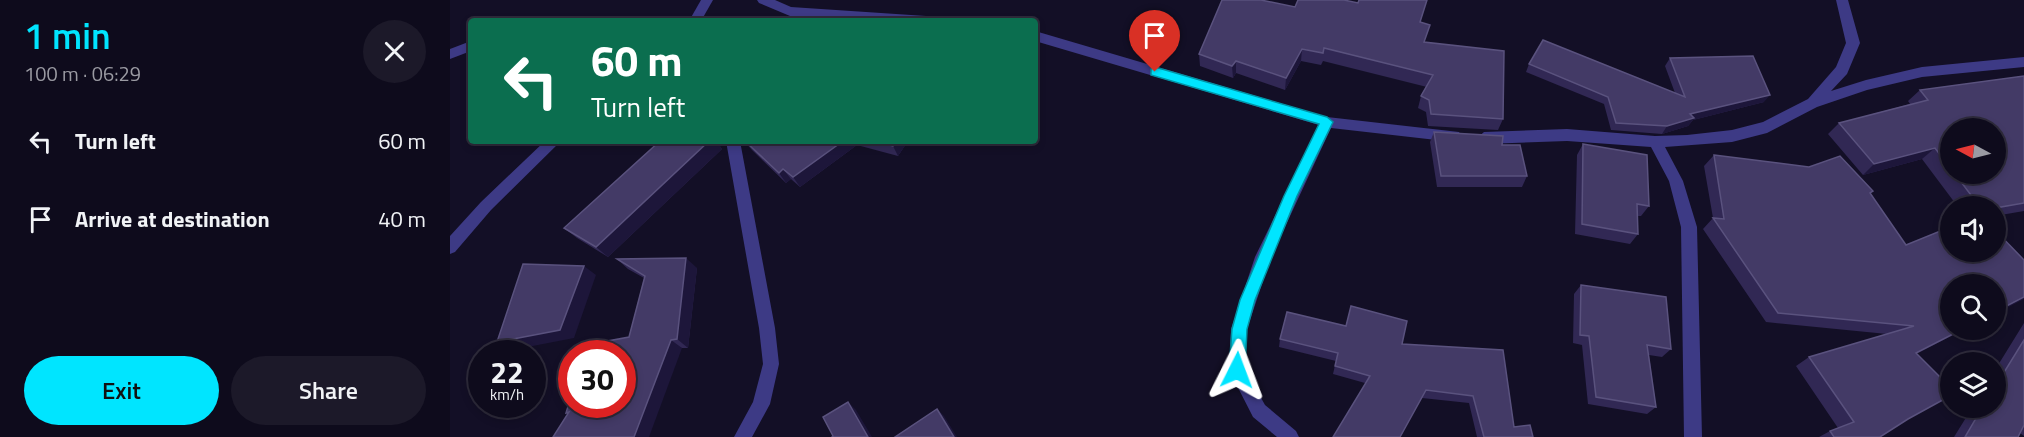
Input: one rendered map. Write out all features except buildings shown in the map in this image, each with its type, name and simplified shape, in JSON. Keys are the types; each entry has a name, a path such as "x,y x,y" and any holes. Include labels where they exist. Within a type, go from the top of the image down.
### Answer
{"street":[{"path":"699,18 707,0"},
{"path":"763,0 790,11 885,18"},
{"path":"1812,104 1842,70 1853,43 1842,0"},
{"path":"1038,37 1327,122 1414,133 1493,139 1567,135 1655,142 1709,139 1767,127 1812,104 1866,85 1922,72 2024,62"},
{"path":"450,54 468,47"},
{"path":"1290,437 1259,411 1237,370 1239,329 1263,257 1327,122"},
{"path":"1655,142 1676,181 1689,227 1693,437"},
{"path":"450,247 486,206 551,144"},
{"path":"734,144 767,328 771,364 762,404 743,437"}],"route":[{"path":"1155,72 1327,122 1290,196 1247,300 1239,329 1237,370"}]}
